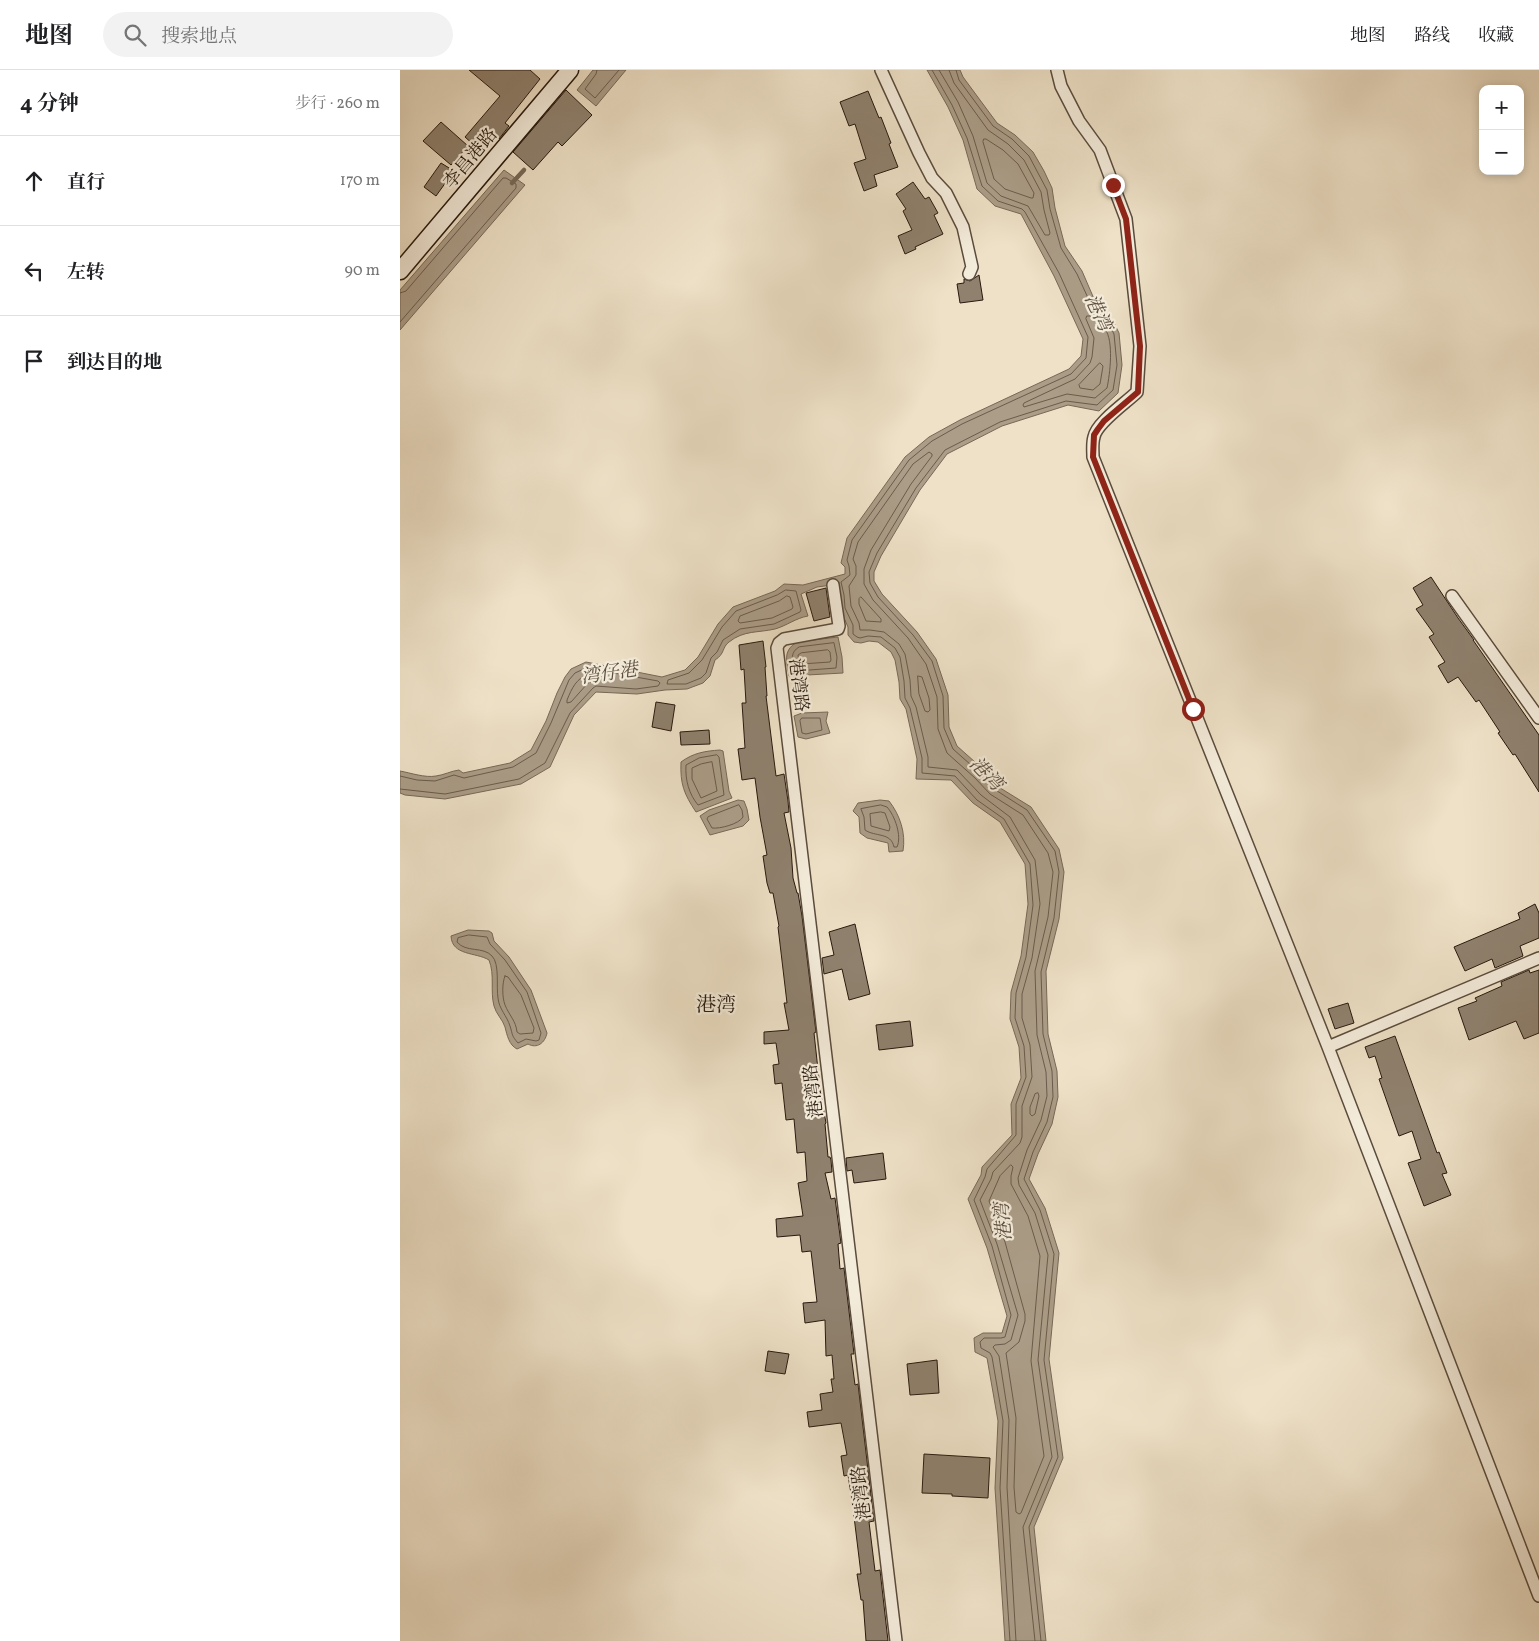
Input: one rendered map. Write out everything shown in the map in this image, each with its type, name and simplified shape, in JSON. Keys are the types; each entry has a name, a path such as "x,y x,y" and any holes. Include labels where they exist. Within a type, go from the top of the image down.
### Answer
{"street":[{"name":"李昌港路","path":"400,271 569,70"},
{"path":"881,70 919,154 932,178 946,193 963,226 972,267 969,274"},
{"path":"1058,70 1061,86 1078,121 1100,150 1126,219 1140,346 1138,392 1104,421 1098,429 1094,435 1093,457 1328,1047 1539,1596"},
{"name":"港湾路","path":"832,585 838,629 784,639 777,648 896,1641"},
{"path":"1452,596 1539,718"},
{"path":"1328,1047 1539,958"}],"water":[{"path":"593,70 626,70 596,106 577,90"},
{"name":"湾仔港","path":"927,70 960,70 963,77 997,123 1015,135 1033,152 1052,188 1065,246 1082,271 1098,308 1114,323 1119,333 1122,365 1118,393 1099,411 1068,405 1002,426 947,454 920,490 881,556 874,572 874,581 882,594 917,632 936,659 948,695 949,727 957,746 984,770 997,786 1031,807 1059,849 1064,872 1059,919 1046,971 1048,1034 1057,1071 1058,1097 1052,1124 1029,1179 1045,1208 1059,1253 1049,1359 1063,1458 1034,1527 1046,1641 1005,1641 995,1488 998,1421 987,1358 975,1352 974,1338 983,1333 1002,1333 1007,1316 987,1248 968,1199 981,1175 982,1167 1012,1135 1011,1104 1021,1078 1019,1047 1010,1019 1011,992 1021,956 1028,904 1025,864 1000,822 973,803 951,780 916,779 917,759 906,709 900,699 895,660 891,652 878,642 854,642 848,635 848,627 832,585 817,587 801,594 808,616 775,629 740,635 735,638 727,644 715,660 710,676 703,683 687,689 637,694 596,692 574,715 550,767 521,784 445,799 400,793 400,771 427,776 459,770 463,773 510,763 531,750 546,721 557,693 571,669 586,662 662,677 685,670 698,657 718,624 733,607 775,591 784,584 803,585 845,574 845,567 841,563 847,538 905,457 929,437 960,420 1069,369 1081,356 1083,339 1054,276 1021,214 995,206 977,189 963,140 948,107"},
{"path":"504,170 525,185 400,330 400,290"},
{"path":"838,637 843,673 789,676 787,653 792,645 797,642"},
{"path":"828,712 826,721 830,733 806,739 798,737 794,716 802,713"},
{"path":"723,751 729,791 732,798 696,812 688,800 684,789 681,777 681,762 699,753"},
{"path":"738,800 744,801 749,820 743,826 710,835 700,816 709,810"},
{"path":"880,800 889,801 899,818 904,838 903,851 889,852 888,843 867,838 860,833 859,817 853,811 858,803"},
{"path":"468,930 489,931 492,933 494,941 509,957 531,990 547,1033 540,1044 534,1046 528,1044 517,1049 510,1042 504,1024 494,1006 492,971 489,960 460,950 452,942 451,936"}],"building":[{"path":"469,70 530,70 540,79 505,123 509,126 499,139 497,137 483,153 465,137 500,96"},
{"path":"566,90 592,115 562,146 558,142 533,170 513,152"},
{"path":"868,91 879,118 881,117 898,167 874,175 877,186 864,191 854,163 866,159 855,124 849,126 840,102"},
{"path":"441,122 468,146 451,165 423,141"},
{"path":"441,163 454,171 436,196 424,187"},
{"path":"913,182 925,199 929,197 938,213 934,215 943,234 915,247 916,249 905,254 898,236 912,230 903,211 906,209 896,194"},
{"path":"979,275 983,300 960,303 957,284 964,283 964,279 970,281"},
{"path":"1431,577 1539,735 1539,792 1515,754 1513,755 1498,733 1500,732 1479,700 1476,702 1458,677 1448,683 1438,666 1445,662 1429,637 1434,634 1416,609 1423,605 1413,588"},
{"path":"826,588 830,617 814,621 806,593"},
{"path":"763,641 766,667 766,696 776,776 784,774 788,801 789,812 784,813 791,848 793,878 802,916 816,1032 814,1033 818,1079 826,1123 828,1157 831,1160 832,1172 825,1173 831,1199 835,1198 841,1243 838,1244 840,1269 844,1268 854,1354 851,1354 855,1385 858,1384 874,1521 869,1522 875,1571 880,1570 888,1641 866,1641 863,1600 861,1600 857,1574 861,1574 852,1500 848,1475 844,1476 841,1456 847,1455 841,1423 809,1427 807,1412 822,1410 820,1394 833,1392 831,1379 834,1379 832,1355 826,1356 825,1320 805,1323 803,1303 817,1302 811,1251 802,1252 800,1235 777,1237 776,1219 803,1216 798,1183 807,1181 805,1152 797,1153 794,1119 786,1120 782,1083 775,1084 773,1065 779,1064 776,1043 764,1044 764,1032 789,1030 784,1003 787,1003 779,926 773,893 770,893 767,883 763,856 767,855 755,778 742,780 738,749 745,748 742,703 746,703 744,669 741,670 739,645"},
{"path":"656,702 675,705 671,731 652,727"},
{"path":"709,730 710,744 681,745 680,732"},
{"path":"1535,904 1539,913 1539,938 1520,946 1523,956 1495,968 1492,959 1465,971 1454,947 1520,919 1518,913"},
{"path":"855,924 870,994 849,1000 842,969 824,974 822,958 834,955 829,932"},
{"path":"1529,970 1530,973 1539,970 1539,1033 1524,1039 1516,1021 1469,1040 1458,1008 1477,1001 1475,998 1502,986 1501,982"},
{"path":"1348,1003 1354,1023 1335,1029 1328,1009"},
{"path":"910,1021 913,1046 879,1050 876,1025"},
{"path":"1395,1036 1437,1153 1439,1152 1447,1173 1442,1174 1451,1195 1424,1206 1408,1163 1421,1159 1412,1131 1399,1136 1379,1079 1382,1078 1375,1056 1369,1058 1365,1047"},
{"path":"883,1153 886,1179 854,1183 852,1170 847,1171 846,1158"},
{"path":"768,1351 789,1354 785,1374 765,1371"},
{"path":"937,1360 939,1393 910,1395 907,1364"},
{"path":"924,1454 990,1458 988,1498 922,1493"}],"waterway":[{"path":"512,183 524,170"}],"district":[{"name":"港湾","path":"716,1004"}],"route":[{"path":"1113,185 1126,219 1140,346 1139,380 1138,392 1104,421 1094,435 1093,457 1193,709"}]}
